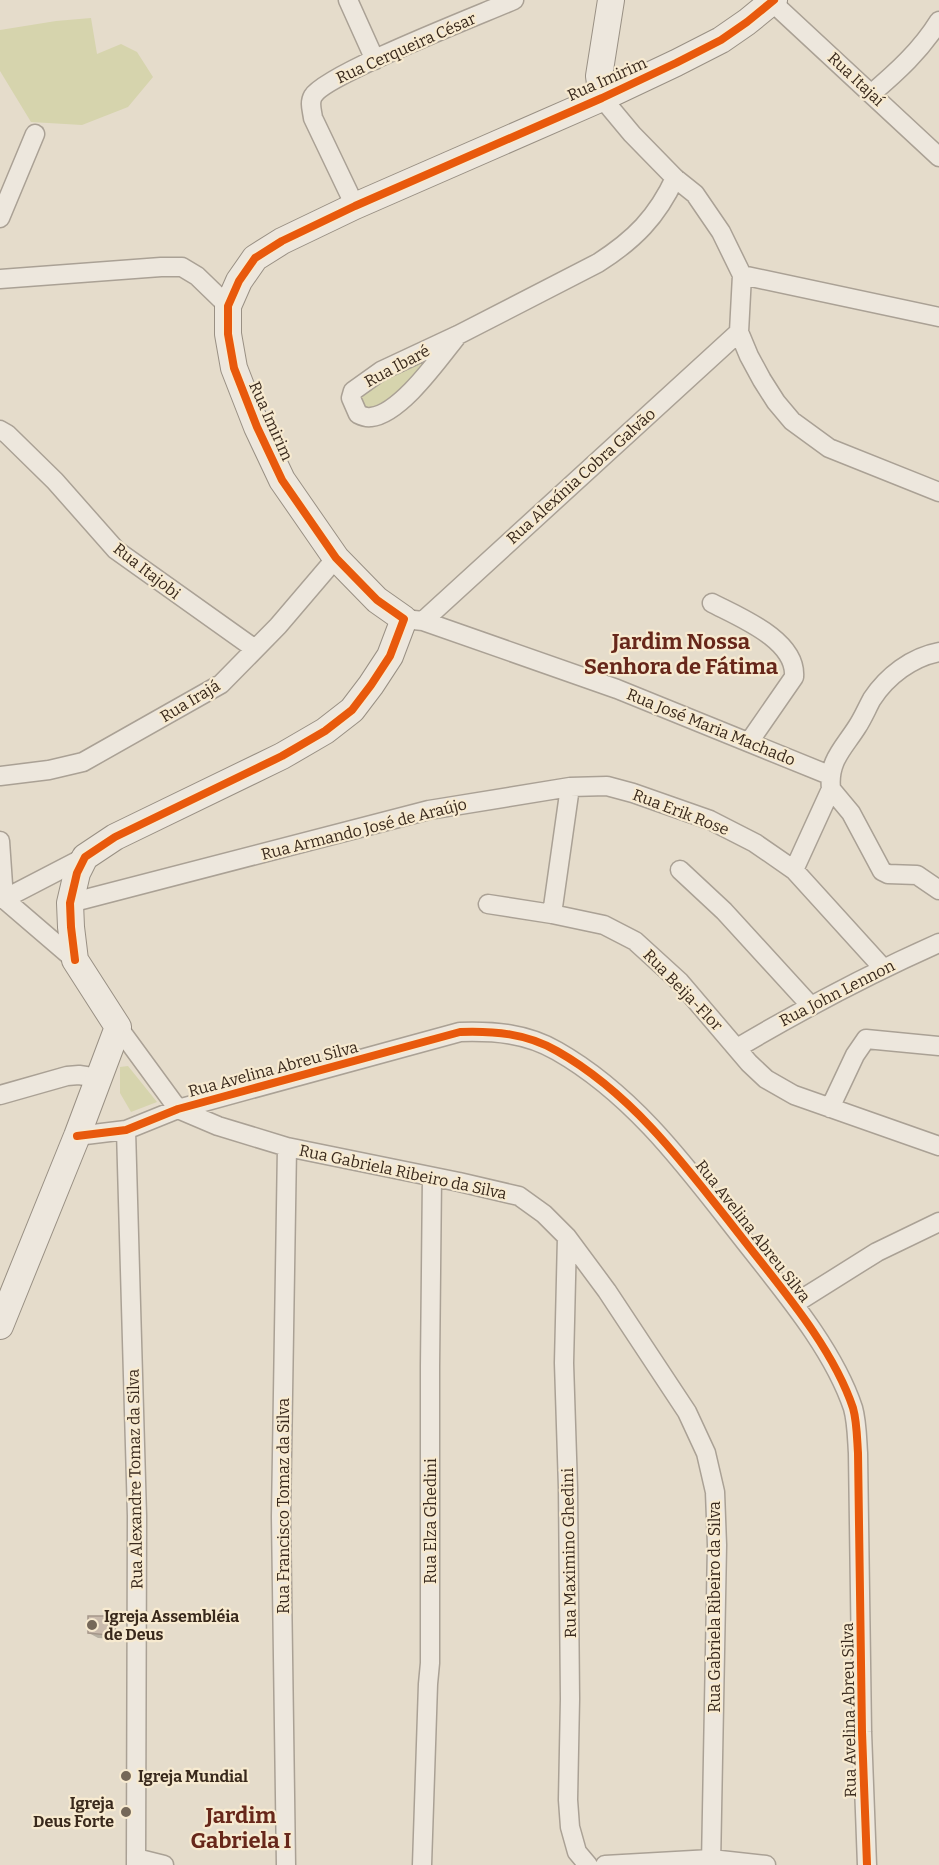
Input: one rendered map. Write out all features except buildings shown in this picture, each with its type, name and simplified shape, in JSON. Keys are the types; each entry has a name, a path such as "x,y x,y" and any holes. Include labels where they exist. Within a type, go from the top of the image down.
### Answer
{"street":[{"path":"348,0 375,60"},
{"name":"Rua Cerqueira César","path":"355,206 313,118 310,104 313,95 323,86 375,60 514,0"},
{"path":"611,0 599,76 602,98 632,134 675,178 695,194 708,210 735,257 742,275 739,332 748,356 776,402 792,421 829,448 939,492"},
{"name":"Rua Imirim","path":"413,620 377,600 336,558 282,480 257,427 234,368 228,334 228,306 239,281 255,258 282,241 355,206 602,98 721,40 773,1"},
{"name":"Rua Itajaí","path":"773,1 939,157"},
{"path":"871,94 894,75 919,49 939,21"},
{"path":"0,218 35,134"},
{"name":"Rua Ibaré","path":"458,335 407,396 379,416 368,418 358,414 351,398 353,391 362,384 405,358 458,335 620,250 642,229 664,201 675,178"},
{"path":"0,279 182,267 197,276 228,306"},
{"path":"742,275 939,317"},
{"name":"Rua Alexínia Cobra Galvão","path":"413,620 739,332"},
{"name":"Rua Itajobi","path":"0,430 7,434 55,481 116,550 255,649"},
{"name":"Rua Irajá","path":"0,776 49,770 83,762 221,684 278,626 336,558"},
{"path":"712,603 762,628 787,653 795,669 794,677 750,742"},
{"path":"2,899 85,857 115,837 282,756 325,731 352,710 413,620"},
{"name":"Rua José Maria Machado","path":"413,620 617,689 750,742 830,782"},
{"path":"794,870 830,782 837,757 884,684 892,675 914,661 939,652"},
{"path":"830,782 851,813 882,871 888,874 917,875 939,890"},
{"name":"Rua Erik Rose","path":"570,787 607,786 633,793 710,820 755,843 794,870 883,968"},
{"path":"552,914 570,787"},
{"name":"Rua Armando José de Araújo","path":"70,903 429,810 570,787"},
{"path":"0,841 2,899 75,960 118,1027 178,1109"},
{"path":"75,960 70,903 77,873 85,857"},
{"path":"680,870 724,911 810,1005"},
{"name":"Rua Beija-Flor","path":"488,904 604,925 635,941 680,982 736,1048 766,1079 794,1095 939,1146"},
{"name":"Rua John Lennon","path":"736,1048 810,1005 939,943"},
{"path":"0,1326 77,1136 118,1027"},
{"name":"Rua Avelina Abreu Silva","path":"77,1136 126,1130 178,1109 460,1032 488,1031 514,1034 556,1050 610,1088 645,1121 685,1165 794,1304 835,1366 854,1410 858,1453 862,1732 867,1865"},
{"path":"830,1108 855,1055 866,1039 939,1046"},
{"path":"0,1095 67,1076 99,1078"},
{"name":"Rua Gabriela Ribeiro da Silva","path":"178,1109 218,1126 287,1147 519,1196 544,1214 567,1236 607,1291 687,1412 706,1453 715,1492 717,1545 711,1862"},
{"name":"Rua Alexandre Tomaz da Silva","path":"126,1130 137,1516 136,1862"},
{"name":"Rua Francisco Tomaz da Silva","path":"286,1865 281,1517 287,1147"},
{"name":"Rua Elza Ghedini","path":"422,1865 430,1663 432,1177"},
{"path":"794,1304 877,1251 939,1222"},
{"name":"Rua Maximino Ghedini","path":"567,1236 564,1364 570,1664 568,1800 570,1827 577,1852 588,1865"},
{"path":"136,1862 164,1865"},
{"path":"605,1865 711,1862 766,1865"}],"shaded area":[{"path":"91,18 97,54 121,44 137,52 153,77 128,107 82,125 31,122 0,71 0,30"},
{"path":"436,351 409,386 369,413 360,405 361,397 373,385"},
{"path":"128,1066 157,1102 131,1112 120,1093 120,1067"}],"cycle path":[{"path":"75,960 70,903 77,873 85,857 115,837 282,756 325,731 352,710 371,685 390,656 404,619 377,600 336,558 282,480 257,427 234,368 228,334 228,306 239,281 255,258 282,241 355,206 602,98 676,63 721,40 774,0"},
{"path":"77,1136 126,1130 178,1109 460,1032 510,1034 534,1040 557,1051 613,1091 639,1115 685,1166 794,1304 834,1366 853,1408 858,1453 862,1732 867,1865"}],"place":[{"name":"Igreja Assembléia de Deus","path":"92,1625"},
{"name":"Igreja Mundial","path":"126,1776"},
{"name":"Igreja Deus Forte","path":"126,1812"}],"district":[{"name":"Jardim Nossa Senhora de Fátima","path":"681,654"},
{"name":"Jardim Gabriela I","path":"241,1828"}]}
